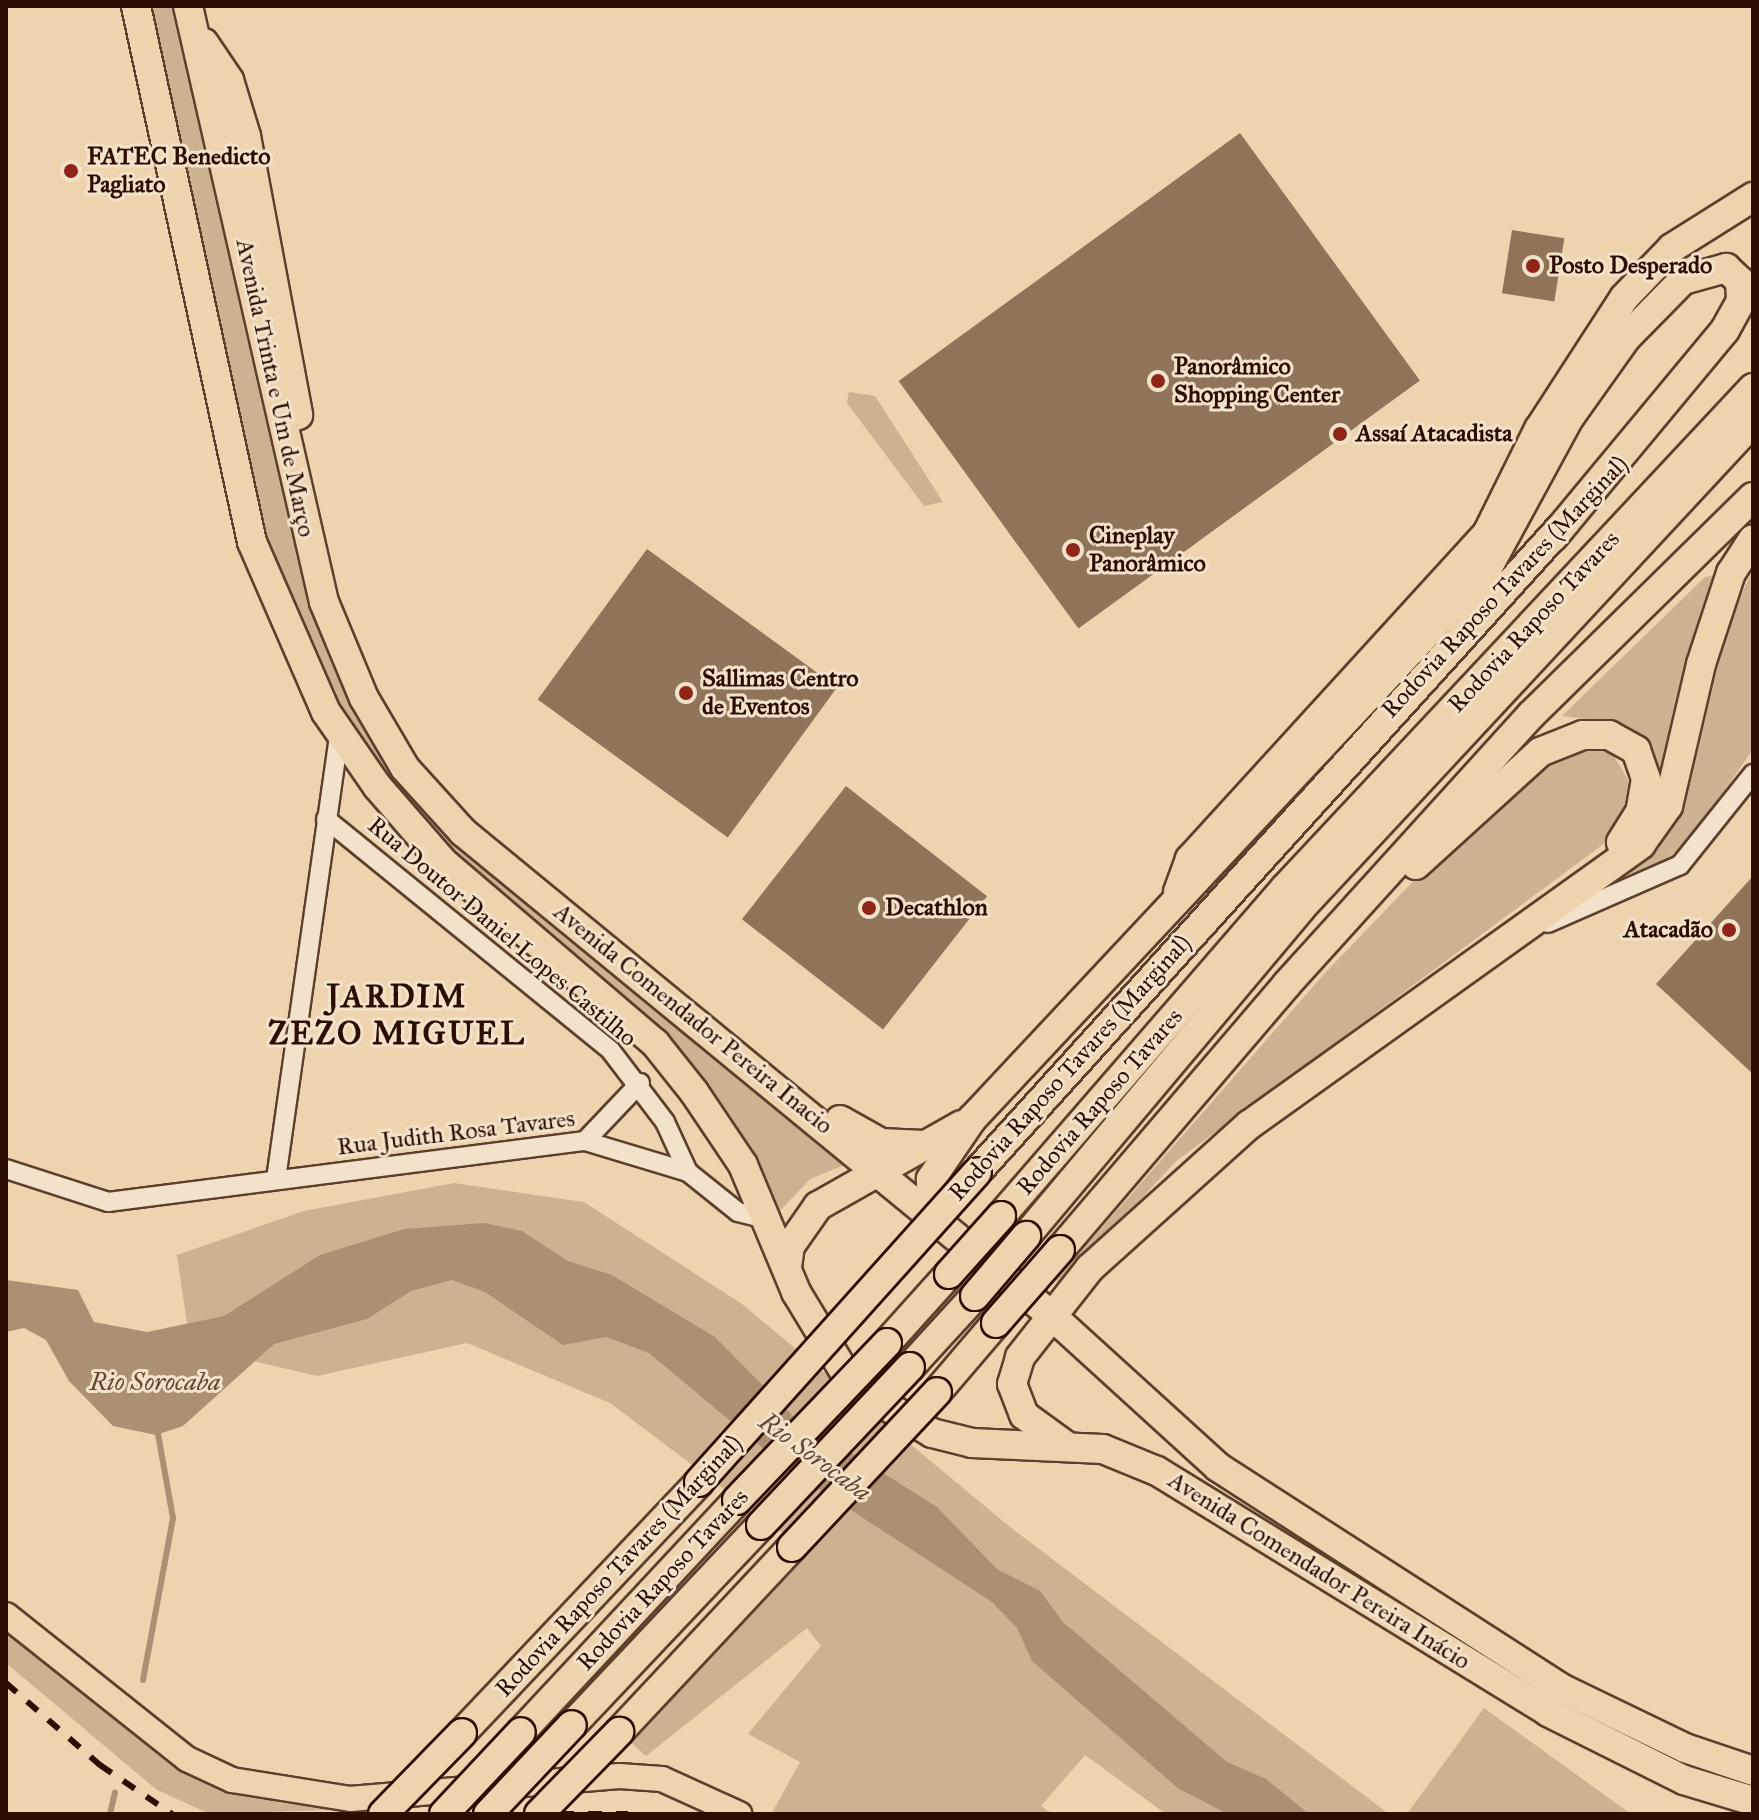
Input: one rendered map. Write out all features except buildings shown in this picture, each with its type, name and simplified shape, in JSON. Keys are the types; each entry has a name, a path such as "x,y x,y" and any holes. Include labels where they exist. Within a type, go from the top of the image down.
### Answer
{"highway":[{"path":"136,6 177,175 252,542 340,732"},
{"path":"190,15 229,80 246,136 297,399 324,602"},
{"name":"Avenida Trinta e Um de Março","path":"190,15 324,602 364,698"},
{"path":"1178,892 1190,859 1487,534 1539,429 1624,298 1672,248 1753,197"},
{"path":"931,1215 931,1179 972,1119 1178,892 1208,873 1487,569 1569,418 1626,338 1683,280 1726,268 1740,281 1741,301 1725,330 1553,537"},
{"name":"Rodovia Raposo Tavares (Marginal)","path":"390,1806 699,1482 1753,317"},
{"name":"Rodovia Raposo Tavares","path":"444,1814 1001,1216 1285,888 1753,388"},
{"name":"Rodovia Raposo Tavares","path":"488,1814 761,1525 1026,1236 1301,908 1753,422"},
{"path":"539,1814 937,1392 1287,984 1531,715 1753,497"},
{"path":"1069,1447 1036,1426 1016,1401 1012,1384 1027,1347 1090,1268 1249,1125 1514,941 1641,844 1668,806 1701,664 1731,573 1753,539"},
{"name":"Avenida Comendador Pereira Inacio","path":"364,698 405,768 463,832 1051,1315"},
{"name":"Avenida Comendador Pereira Inácio","path":"340,732 443,862 655,1043 720,1127 767,1219 787,1267 853,1386 894,1416 972,1443 1103,1449 1157,1471 1548,1712 1684,1780 1753,1801"},
{"path":"1287,984 1540,752 1583,735 1609,735 1636,750 1646,779 1640,812 1619,846 1540,920"},
{"path":"793,1100 819,1104 881,1143 929,1144"},
{"path":"787,1267 802,1223 818,1206 972,1119"},
{"path":"1090,1268 1081,1317 1102,1364"},
{"name":"Avenida Comendador Pereira Inácio","path":"1051,1315 1218,1467 1442,1618 1561,1688 1685,1748 1753,1771"},
{"path":"1027,1347 1055,1346 1102,1364"}],"main road":[{"path":"6,1615 187,1759 232,1780 277,1793 390,1806 619,1776 662,1779 739,1814"}],"street":[{"path":"276,1179 340,732"},
{"path":"1514,941 1680,865 1753,774"},
{"name":"Rua Doutor Daniel Lopes Castilho","path":"326,819 589,1032 640,1083 688,1172"},
{"path":"585,1141 640,1083"},
{"name":"Rua Judith Rosa Tavares","path":"6,1169 108,1202 585,1141 688,1172 738,1212 767,1219"}],"shaded area":[{"path":"145,6 178,6 285,502 311,593 384,755 849,1163 810,1179 778,1213 743,1147 453,858 345,723 285,605 243,463 190,177"},
{"path":"849,392 875,396 943,502 924,506 847,403"},
{"path":"1753,570 1753,749 1691,840 1661,863 1620,877 1674,809 1695,760 1729,620"},
{"path":"1716,575 1667,775 1652,798 1602,721 1562,716 1705,577"},
{"path":"1585,746 1609,748 1631,785 1613,837 1175,1162 1062,1286 1056,1280 1325,973 1500,791 1545,759"},
{"path":"454,1183 584,1202 742,1304 1010,1527 1389,1814 1166,1814 1085,1755 1041,1806 1052,1814 780,1814 773,1811 800,1762 748,1734 821,1646 807,1628 646,1756 628,1740 804,1549 610,1403 467,1343 317,1376 215,1352 187,1324 177,1255 304,1211"},
{"path":"6,1624 217,1785 282,1803 356,1809 210,1814 157,1790 6,1663"},
{"path":"1484,1708 1631,1814 1407,1814"}],"water":[{"name":"Rio Sorocaba","path":"484,1223 522,1231 568,1261 612,1275 715,1337 793,1416 937,1507 997,1569 1040,1591 1063,1622 1227,1762 1266,1779 1309,1814 1228,1814 1179,1789 1032,1661 1017,1628 992,1602 788,1469 649,1353 606,1337 563,1345 485,1292 452,1280 411,1291 367,1319 274,1344 183,1426 156,1435 113,1426 69,1381 46,1340 24,1328 6,1332 6,1280 78,1290 94,1322 147,1332 224,1316 320,1255 404,1229"}],"waterway":[{"path":"143,1680 173,1518 157,1428"},
{"path":"110,1814 115,1793"}],"railway":[{"path":"6,1683 100,1765 172,1814"},
{"path":"532,1814 628,1814"}],"place":[{"name":"FATEC Benedicto Pagliato","path":"71,171"},
{"name":"Posto Desperado","path":"1533,266"},
{"name":"Panorâmico Shopping Center","path":"1158,381"},
{"name":"Assaí Atacadista","path":"1340,434"},
{"name":"Cineplay Panorâmico","path":"1073,550"},
{"name":"Sallimas Centro de Eventos","path":"686,693"},
{"name":"Decathlon","path":"869,908"},
{"name":"Atacadão","path":"1729,930"}],"district":[{"name":"JARDIM ZEZO MIGUEL","path":"397,1016"}]}
